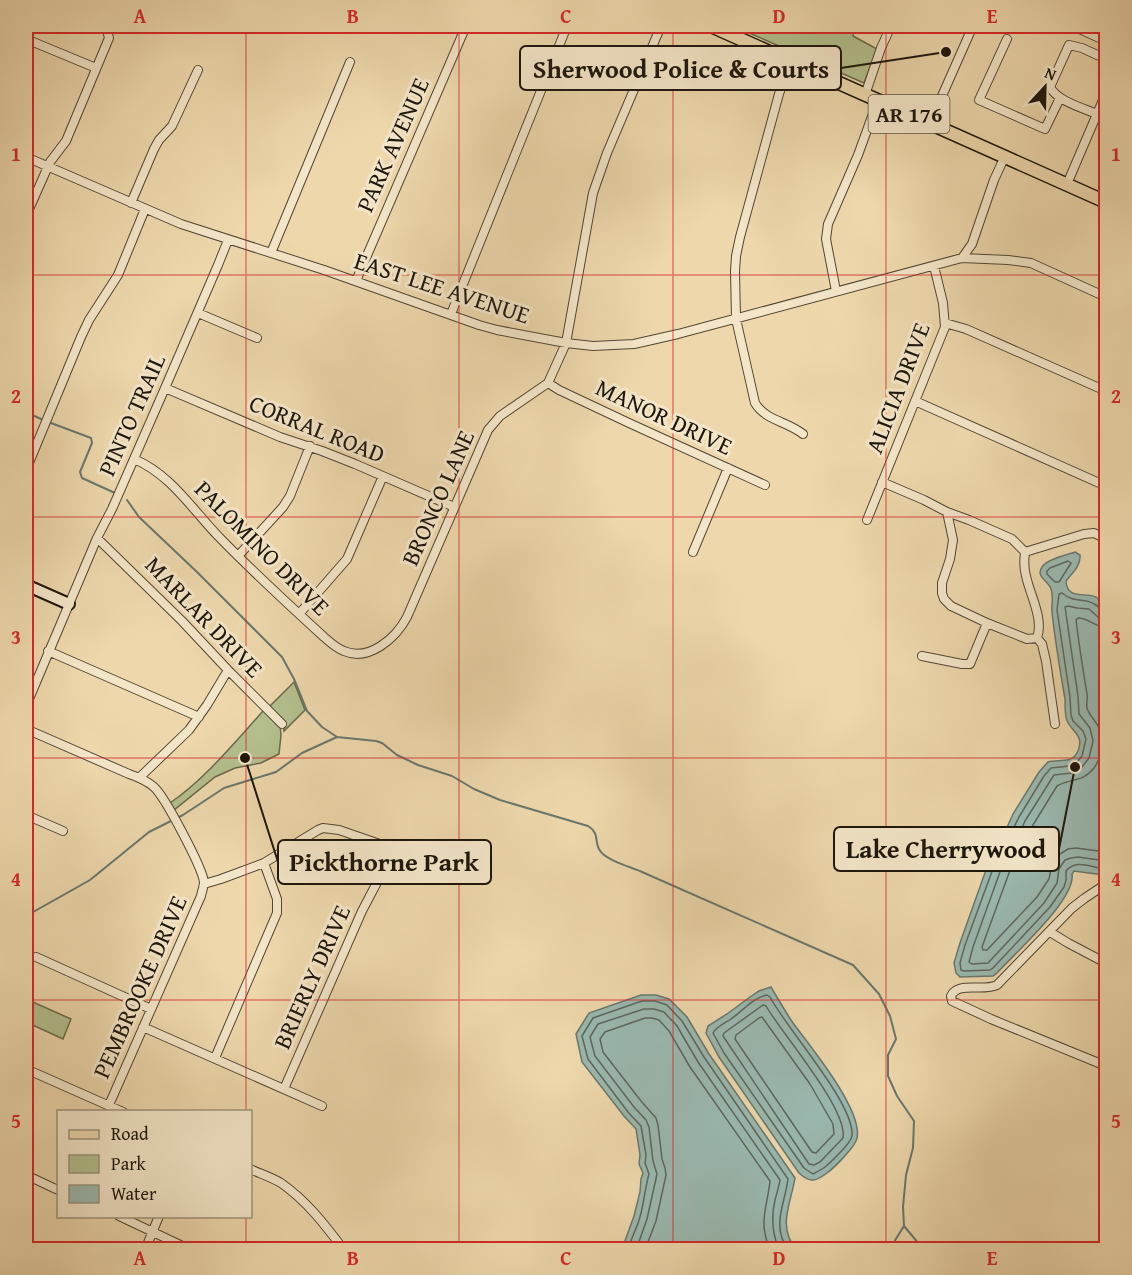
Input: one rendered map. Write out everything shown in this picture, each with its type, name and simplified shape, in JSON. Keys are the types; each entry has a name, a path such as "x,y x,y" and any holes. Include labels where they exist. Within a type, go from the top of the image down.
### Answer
{"main road":[{"name":"AR 176","path":"718,27 1107,202"}],"street":[{"path":"26,216 48,166 66,141 109,38 106,26"},
{"name":"PARK AVENUE","path":"356,281 466,26"},
{"path":"451,315 567,26"},
{"path":"548,384 566,343 593,193 607,153 661,26"},
{"path":"865,95 891,26"},
{"path":"1073,26 1107,41"},
{"path":"930,123 970,27"},
{"path":"26,39 96,68"},
{"path":"1007,39 979,100 1045,129 1060,98"},
{"path":"1097,114 1060,98 1050,87 1069,45 1107,59"},
{"path":"790,61 738,246 734,279 736,319 755,403 762,413 796,428 803,434"},
{"path":"271,253 350,62"},
{"path":"131,203 154,149 172,126 198,70"},
{"path":"1067,184 1107,93"},
{"path":"836,291 826,239 828,224 858,155 878,100"},
{"path":"962,258 972,243 1005,156"},
{"name":"EAST LEE AVENUE","path":"26,157 181,224 497,330 566,343 593,346 634,344 962,258 1031,263 1107,297"},
{"path":"26,470 81,337 89,320 118,275 146,209"},
{"name":"PINTO TRAIL","path":"26,706 228,240"},
{"name":"ALICIA DRIVE","path":"867,520 942,335 945,322 943,303 934,266"},
{"path":"198,313 257,338"},
{"path":"945,322 1107,391"},
{"name":"MANOR DRIVE","path":"548,384 765,485"},
{"name":"BRONCO LANE","path":"367,652 389,639 404,622 485,436 494,421 548,384"},
{"name":"CORRAL ROAD","path":"165,388 454,507"},
{"path":"915,401 1107,486"},
{"path":"238,556 283,507 290,496 310,446"},
{"name":"PALOMINO DRIVE","path":"134,459 168,481 219,537 324,637 342,650 356,653 367,652"},
{"path":"693,552 728,468"},
{"path":"299,614 347,559 383,476"},
{"path":"882,482 1012,539 1025,552 1026,575 1040,631 1037,638"},
{"path":"947,512 953,540 941,588 944,599 951,606 987,623 1027,639 1037,638"},
{"path":"1025,552 1084,534 1094,533 1107,539"},
{"name":"MARLAR DRIVE","path":"97,538 282,724"},
{"path":"26,585 69,604"},
{"path":"922,656 970,664 987,623"},
{"path":"1037,638 1042,644 1046,661 1055,724"},
{"path":"48,651 199,717"},
{"path":"140,777 189,730 228,670"},
{"path":"26,729 140,777 154,787 162,795 196,860 204,884 264,863 323,828 339,830 432,862"},
{"path":"26,814 63,831"},
{"name":"BRIERLY DRIVE","path":"284,1089 362,910 392,849"},
{"path":"215,1058 277,913 277,899 264,863"},
{"name":"PEMBROOKE DRIVE","path":"109,1105 201,896 204,884"},
{"path":"1107,884 1084,898 997,985 985,988 960,988 955,990 951,996 952,1001 991,1019 1107,1066"},
{"path":"1050,932 1068,944 1107,963"},
{"path":"36,957 151,1009"},
{"path":"143,1027 322,1106"},
{"path":"26,1069 119,1110"},
{"path":"252,1170 280,1183 297,1195 321,1220 344,1250"},
{"path":"26,1175 57,1190"},
{"path":"123,1218 191,1250"},
{"path":"145,1250 158,1218"}],"green space":[{"path":"733,26 843,26 854,31 853,36 877,49 864,83"},
{"path":"294,682 305,710 284,731 283,722 268,708"},
{"path":"264,710 280,725 279,754 261,763 235,768 215,777 174,810 170,803 208,771"},
{"path":"26,999 71,1019 63,1039 26,1022"}],"water":[{"path":"1075,552 1080,555 1080,559 1076,569 1066,581 1067,587 1073,593 1096,597 1104,605 1106,619 1106,874 1074,871 1071,885 1055,911 997,973 993,976 960,977 956,973 954,963 992,853 1039,772 1048,762 1071,759 1079,747 1080,741 1066,717 1053,623 1052,592 1040,574 1042,567 1048,562"},
{"path":"771,987 793,1023 844,1095 857,1126 857,1138 853,1146 830,1170 816,1180 810,1180 799,1173 719,1057 706,1033 708,1026 759,991"},
{"path":"641,995 656,995 669,999 687,1017 709,1054 795,1178 786,1223 790,1241 796,1249 622,1249 634,1216 643,1173 639,1164 636,1129 582,1062 576,1034 589,1013"}],"waterway":[{"path":"26,412 41,419"},
{"path":"51,423 91,438 92,443 80,472 82,478 115,493"},
{"path":"127,500 139,517 282,657 307,711 322,727 337,737"},
{"path":"26,916 90,880 149,832 183,815 224,788 276,772 302,753 337,737 382,743 397,755 418,765 452,776 500,800 588,826 596,835 597,845 604,855 620,864 853,965 879,994 890,1016 896,1039 888,1055 888,1076 897,1096 914,1121 913,1148 906,1175 904,1226 924,1250"},
{"path":"889,1250 904,1226"}],"place":[{"name":"Sherwood Police & Courts","path":"946,52"},
{"name":"Pickthorne Park","path":"245,758"},
{"name":"Lake Cherrywood","path":"1075,767"}]}
